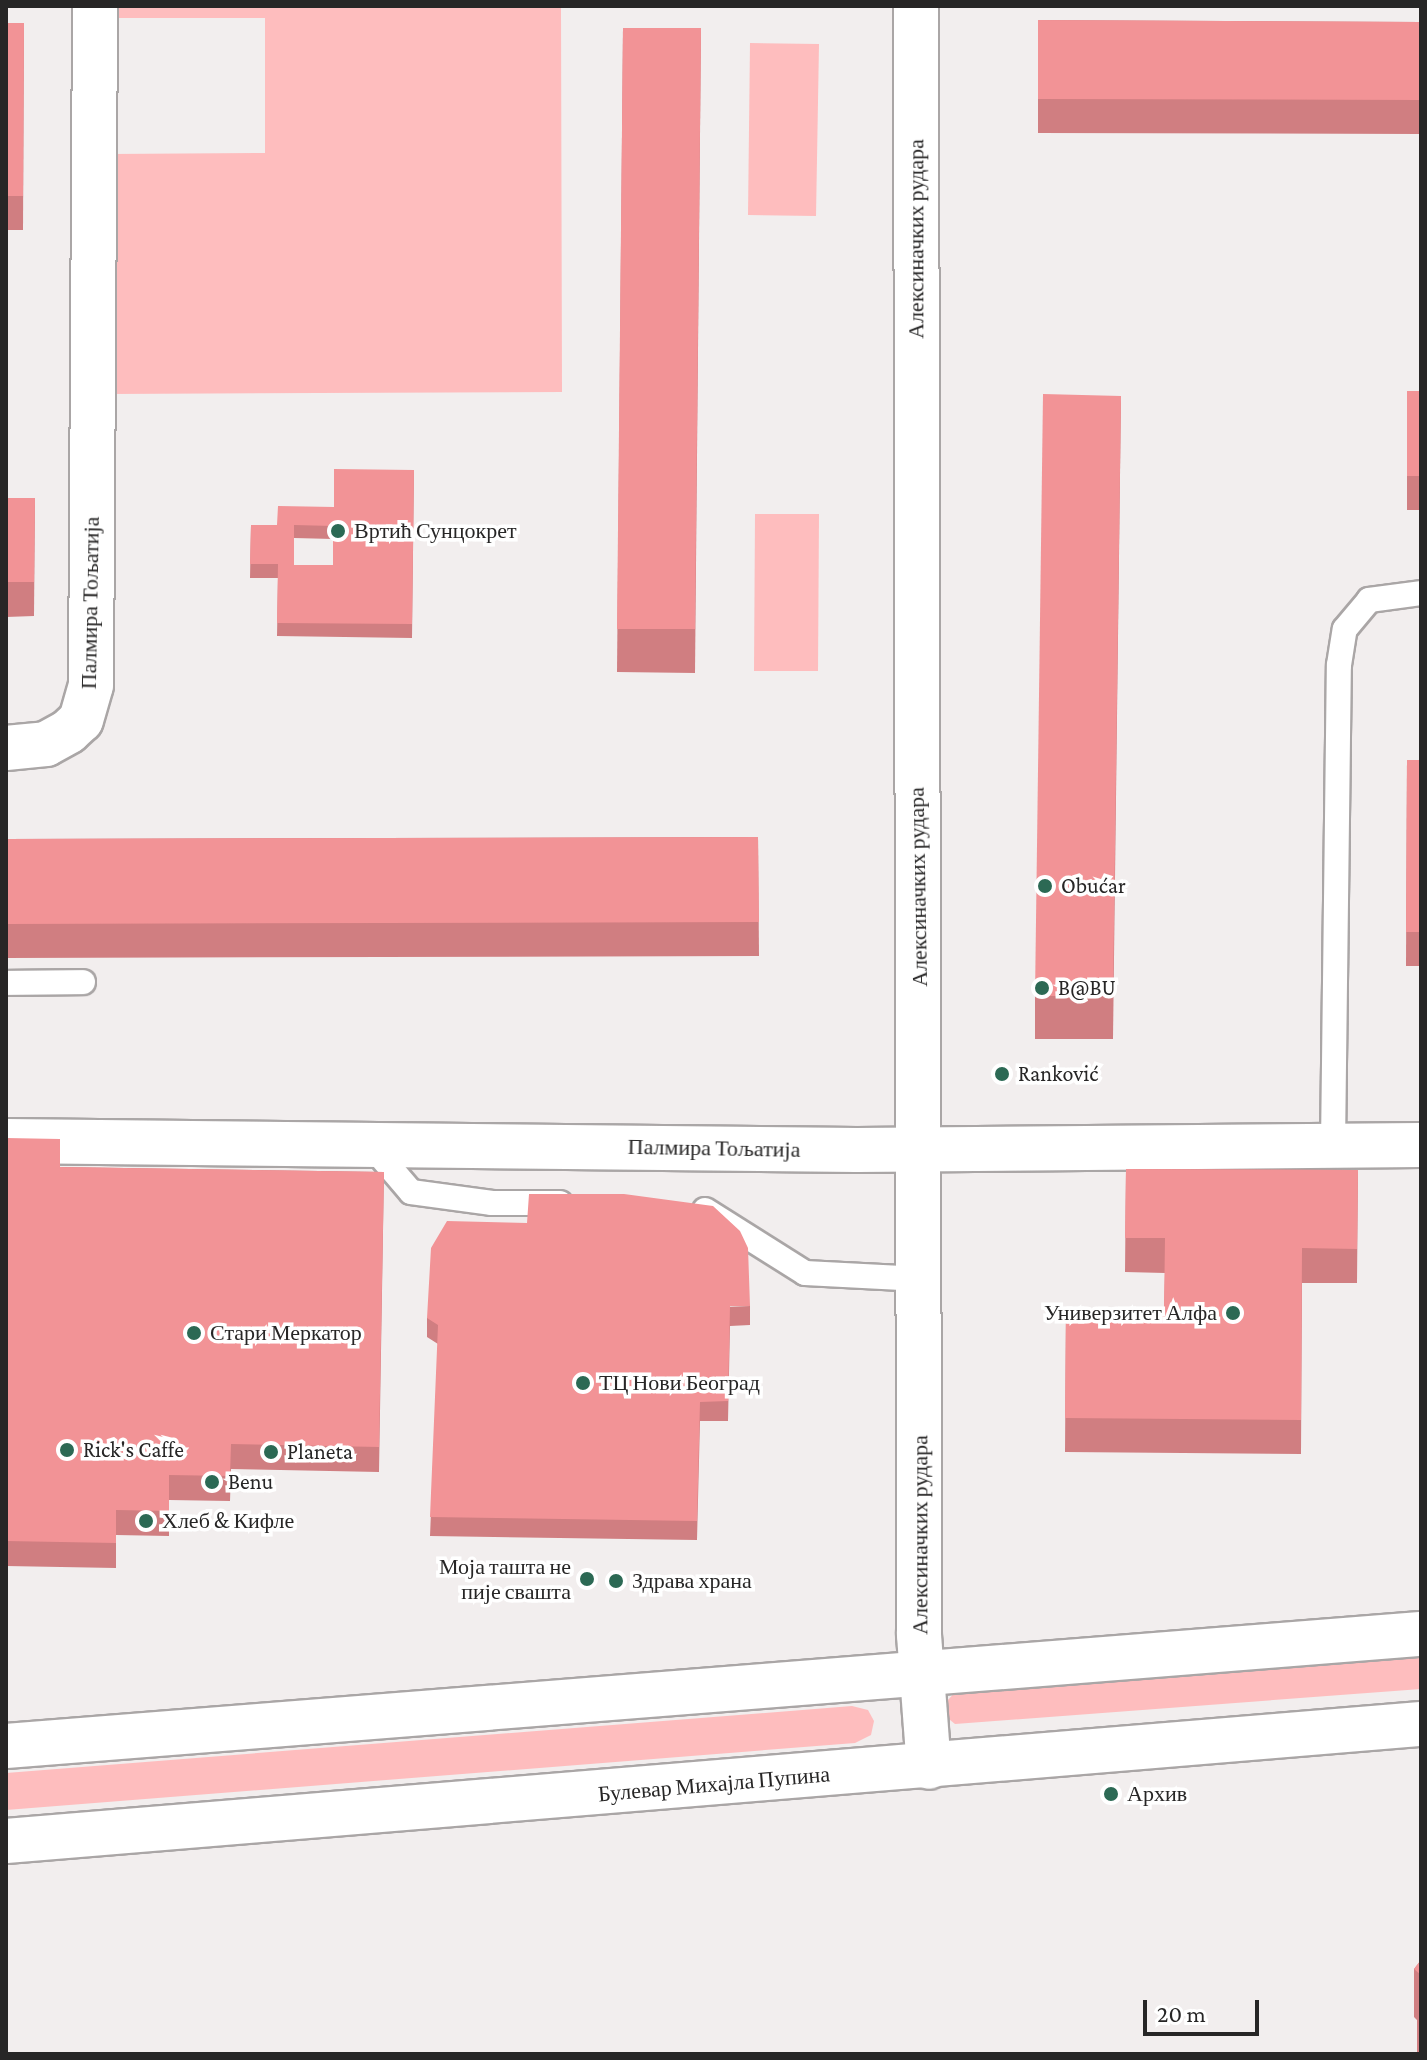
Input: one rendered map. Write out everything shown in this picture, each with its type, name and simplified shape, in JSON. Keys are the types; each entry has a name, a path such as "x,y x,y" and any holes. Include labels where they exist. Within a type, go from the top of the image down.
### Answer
{"street":[{"name":"Палмира Тољатија","path":"6,748 46,744 69,731 86,707 93,498 95,6"},
{"name":"Алексиначких рудара","path":"916,6 921,1677 929,1767"},
{"name":"Палмира Тољатија","path":"6,1141 231,1156 370,1144 921,1149 1421,1145"},
{"path":"6,1746 921,1677 1421,1634"},
{"name":"Булевар Михајла Пупина","path":"6,1841 1421,1724"}],"lane":[{"path":"1333,1146 1339,665 1345,629 1356,612 1369,600 1409,593"},
{"path":"6,983 83,982"},
{"path":"370,1144 411,1192 492,1203 582,1203"},
{"path":"684,1206 709,1211 781,1262 805,1273 921,1279"}],"shaded area":[{"path":"114,6 561,6 562,392 110,394 110,154 265,153 265,18 114,18"},
{"path":"750,43 819,44 816,216 748,215"},
{"path":"755,514 819,514 818,671 754,671"},
{"path":"1421,1655 1421,1689 955,1724 944,1715 947,1701 957,1690"},
{"path":"852,1706 868,1710 874,1721 871,1735 855,1743 6,1810 6,1773"}],"building":[{"path":"1038,20 1421,22 1421,100 1038,99"},
{"path":"6,23 24,23 23,196 6,196"},
{"path":"623,28 701,28 695,629 617,629"},
{"path":"1407,391 1421,391 1421,476 1407,476"},
{"path":"1043,394 1121,396 1113,996 1035,996"},
{"path":"334,469 414,470 412,624 277,623 278,564 250,564 251,525 277,525 278,506 334,507","holes":["294,525 333,526 333,565 294,565"]},
{"path":"6,498 35,498 34,582 6,582"},
{"path":"1407,760 1421,760 1421,932 1406,932"},
{"path":"758,837 759,922 6,924 6,839"},
{"name":"Стари Меркатор","path":"6,1138 60,1139 60,1167 384,1172 379,1447 231,1444 230,1476 169,1475 169,1511 116,1510 116,1543 6,1541"},
{"name":"Универзитет Алфа","path":"1126,1169 1358,1170 1357,1249 1302,1248 1301,1420 1065,1418 1066,1308 1164,1309 1165,1238 1125,1238"},
{"name":"ТЦ Нови Београд","path":"529,1194 624,1194 713,1206 740,1231 748,1248 750,1306 730,1306 728,1401 700,1402 697,1521 430,1517 438,1325 427,1318 431,1248 447,1221 527,1223"},
{"path":"1421,1960 1421,1975 1414,1969"}],"place":[{"name":"Вртић Сунцокрет","path":"338,531"},
{"name":"Obućar","path":"1045,886"},
{"name":"B@BU","path":"1042,988"},
{"name":"Ranković","path":"1002,1074"},
{"name":"Универзитет Алфа","path":"1233,1313"},
{"name":"Стари Меркатор","path":"194,1333"},
{"name":"ТЦ Нови Београд","path":"583,1383"},
{"name":"Rick's Caffe","path":"67,1450"},
{"name":"Planeta","path":"271,1452"},
{"name":"Benu","path":"212,1482"},
{"name":"Хлеб & Кифле","path":"146,1521"},
{"name":"Моја ташта не пије свашта","path":"587,1579"},
{"name":"Здрава храна","path":"616,1581"},
{"name":"Архив","path":"1111,1794"}]}
